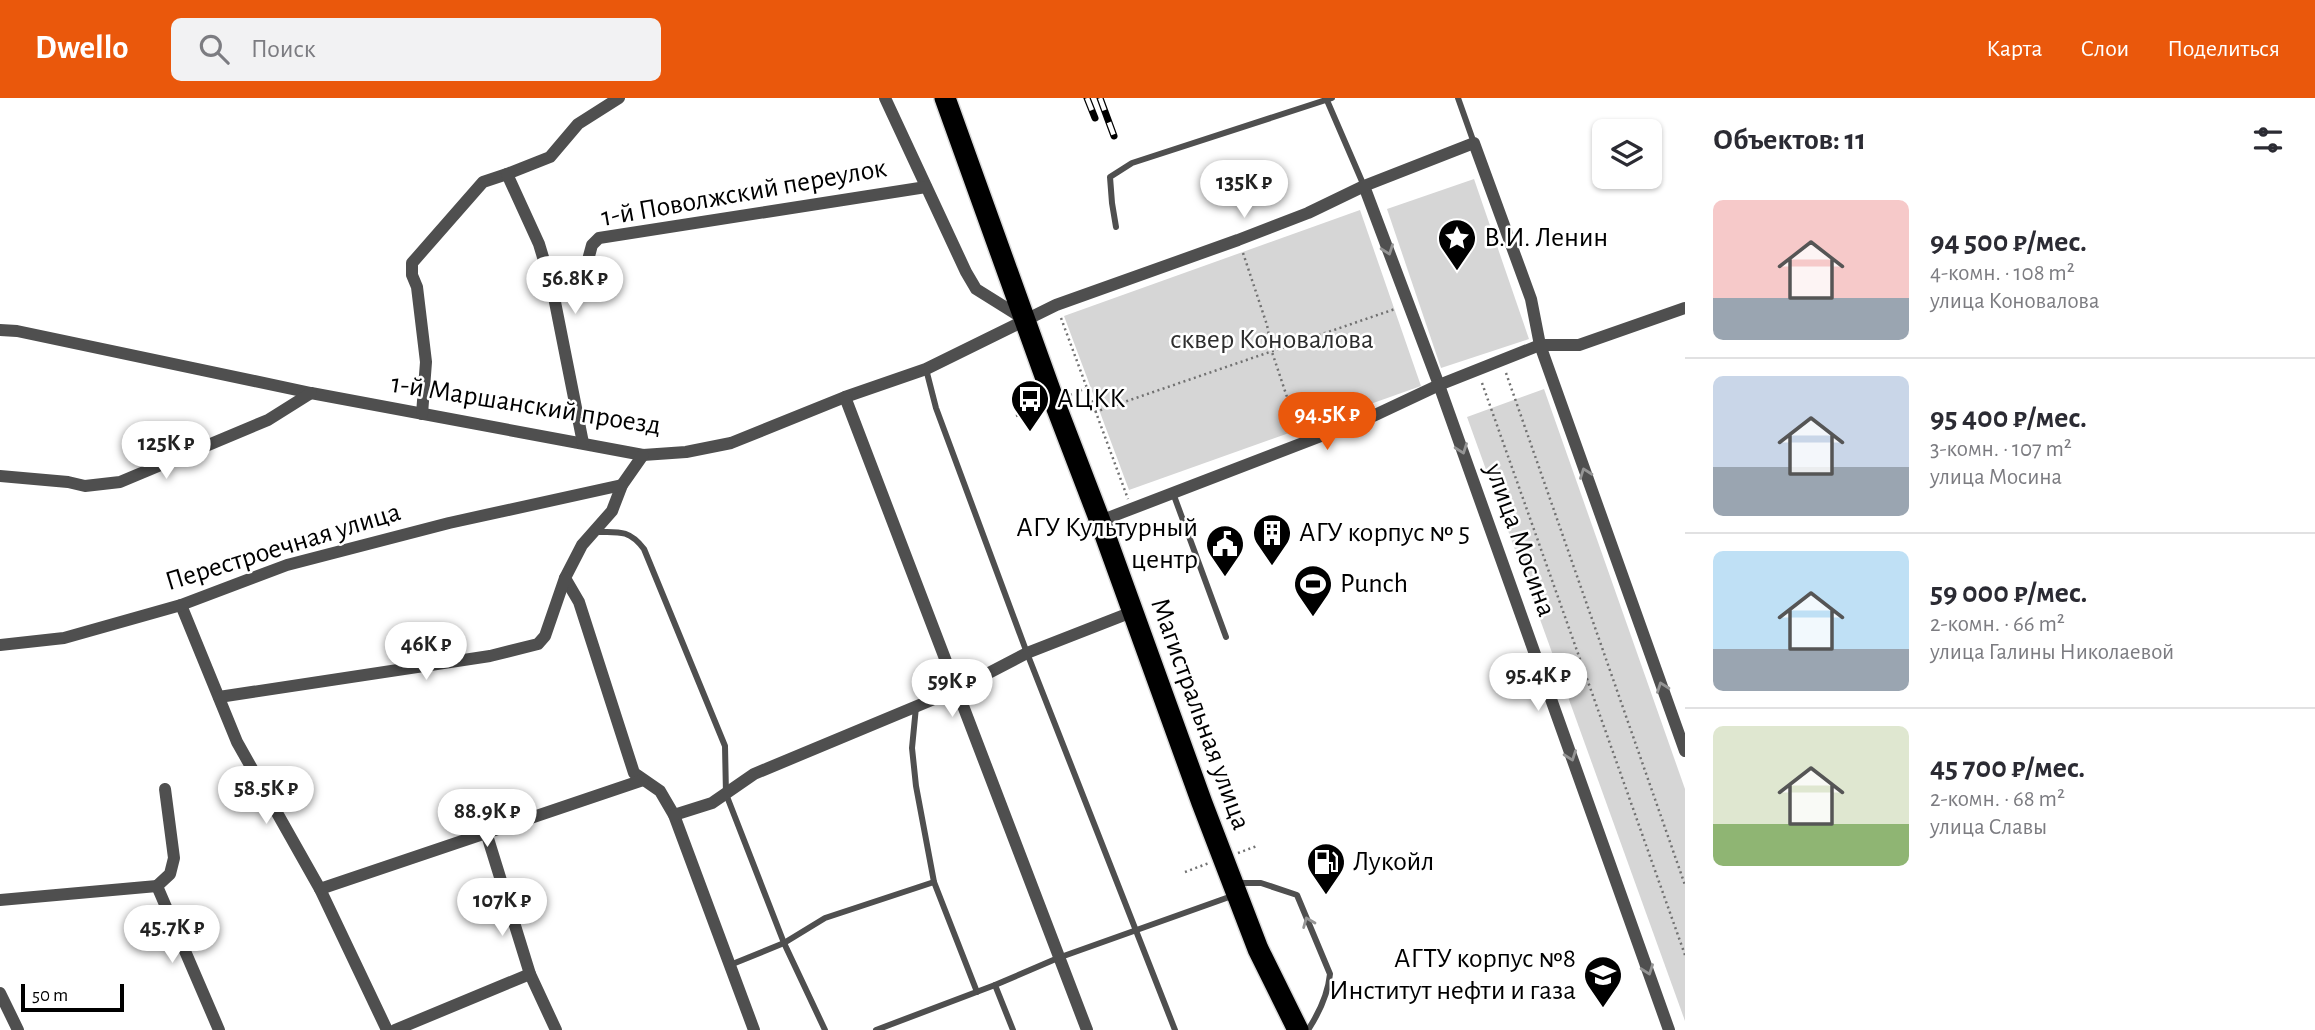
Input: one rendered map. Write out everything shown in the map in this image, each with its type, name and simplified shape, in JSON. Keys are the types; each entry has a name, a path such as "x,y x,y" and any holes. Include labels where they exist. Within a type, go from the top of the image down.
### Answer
{"highway":[{"name":"Магистральная улица","path":"945,98 1202,803 1258,949 1298,1030"}],"street":[{"path":"422,414 426,362 412,263 483,182 550,157 578,124 619,98"},
{"path":"885,98 976,289 1025,320"},
{"path":"1474,143 1531,299 1539,345 1679,715 1685,751"},
{"name":"1-й Маршанский проезд","path":"0,330 17,331 311,393 643,455 686,452 731,443 845,397 926,369 1056,305 1308,213 1364,186 1474,143"},
{"path":"507,174 539,244 552,287 583,443"},
{"name":"улица Мосина","path":"1364,186 1439,385 1669,1030"},
{"name":"1-й Поволжский переулок","path":"552,287 585,271 592,246 599,238 926,187"},
{"path":"1100,521 1373,416 1439,385 1539,345 1579,345 1685,308"},
{"path":"0,476 85,486 120,482 268,420 311,393"},
{"path":"845,397 1087,1030"},
{"path":"219,696 490,656 538,644 545,636 565,578 582,545 612,510 622,485 643,455"},
{"name":"Перестроечная улица","path":"0,645 64,638 181,605 287,565 449,523 622,485"},
{"path":"565,578 579,602 634,773 660,791 674,815 754,1030"},
{"path":"181,605 237,742 320,889 387,1030"},
{"path":"674,815 712,803 754,775 958,690 1027,653 1132,612"},
{"path":"320,889 643,780"},
{"path":"0,900 157,886 170,874 174,858 164,789"},
{"path":"486,832 530,974 556,1030"},
{"path":"157,886 219,1030"},
{"path":"395,1030 530,974"},
{"path":"0,993 18,1030"}],"lane":[{"path":"1458,98 1474,143"},
{"path":"1116,227 1110,177 1132,163 1329,99 1364,186"},
{"path":"926,369 936,408 1027,653 1175,1030"},
{"path":"1173,493 1226,637"},
{"path":"594,532 624,532 636,538 644,549 724,746 726,794 784,943 825,1030"},
{"path":"916,707 912,748 916,786 934,882 977,992"},
{"path":"730,965 784,943 825,918 934,882"},
{"path":"876,1030 1236,889 1261,883 1297,895 1330,974 1329,985 1318,1014 1308,1030"},
{"path":"995,985 1013,1030"}],"path":[{"path":"1238,240 1303,443"},
{"path":"1056,305 1132,508"},
{"path":"1095,412 1408,305"},
{"path":"1502,360 1685,885"},
{"path":"1477,370 1685,955"}],"green space":[{"path":"1474,179 1529,339 1441,368 1387,209"},
{"name":"сквер Коновалова","path":"1360,210 1421,386 1129,490 1064,316"},
{"path":"1544,389 1685,789 1685,1021 1467,417"}],"railway":[{"path":"1087,98 1095,118"},
{"path":"1100,98 1114,136"}],"place":[{"name":"В.И. Ленин","path":"1457,272"},
{"name":"АЦКК","path":"1030,433"},
{"name":"АГУ корпус № 5","path":"1272,567"},
{"name":"АГУ Культурный центр","path":"1225,578"},
{"name":"Punch","path":"1313,618"},
{"name":"Лукойл","path":"1326,896"},
{"name":"АГТУ корпус №8 Институт нефти и газа","path":"1603,1009"}]}
